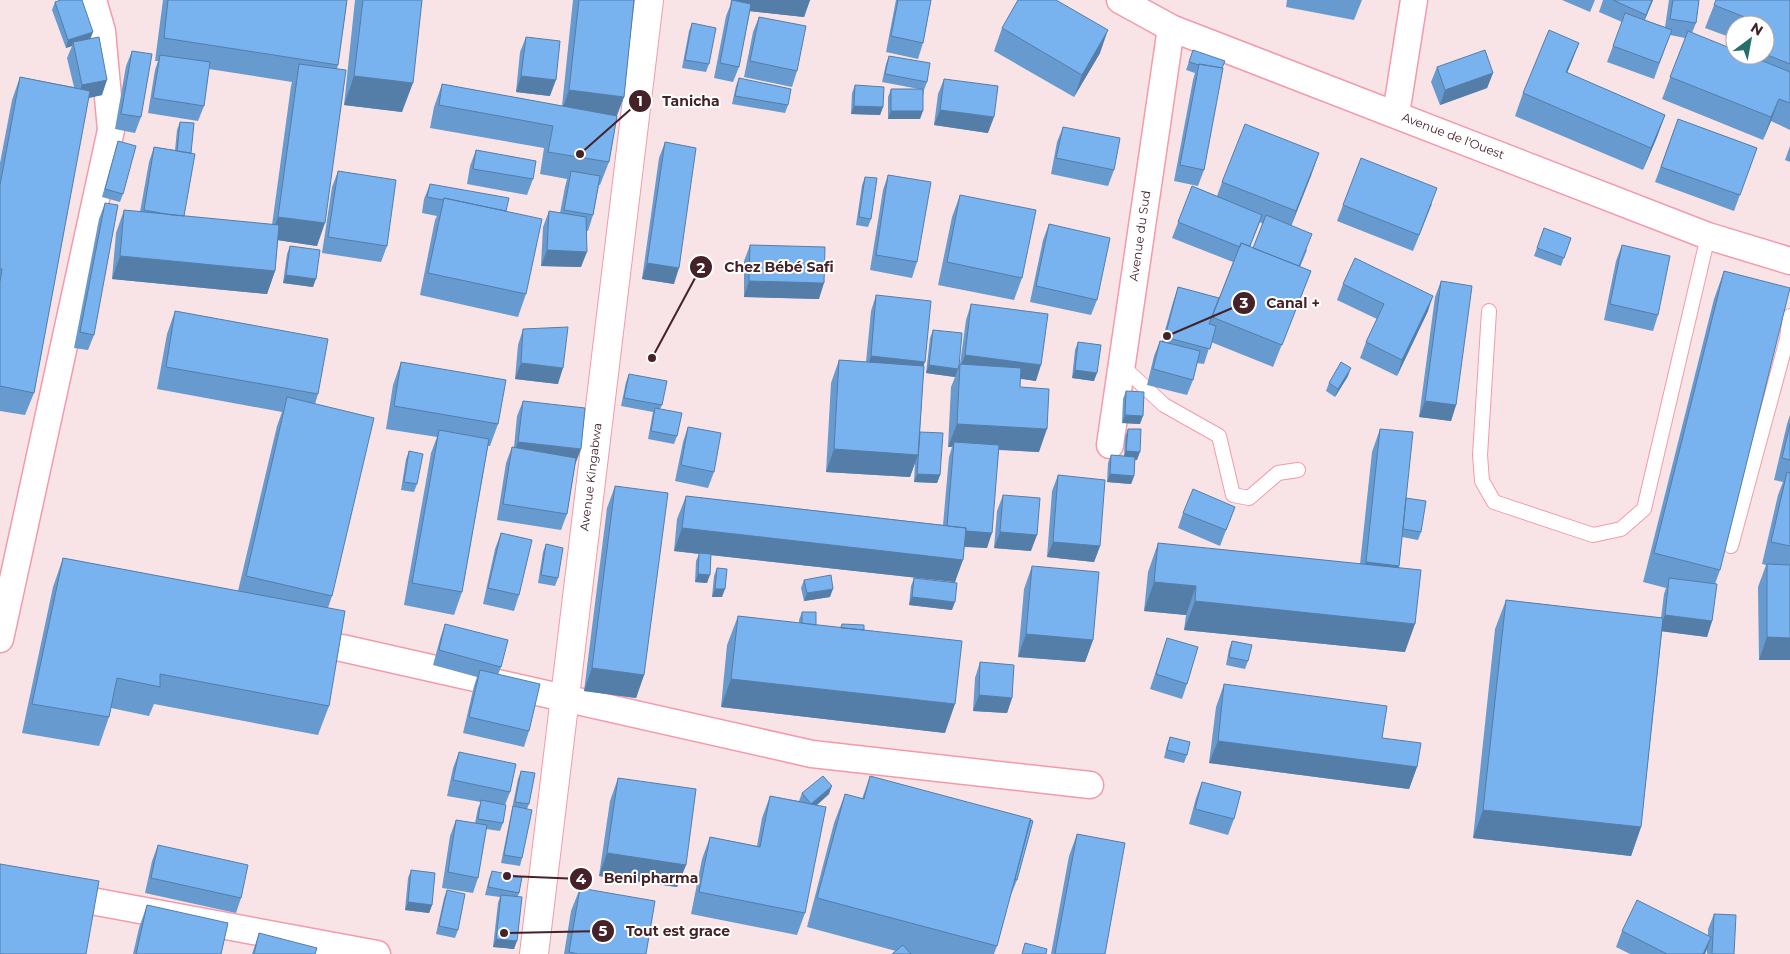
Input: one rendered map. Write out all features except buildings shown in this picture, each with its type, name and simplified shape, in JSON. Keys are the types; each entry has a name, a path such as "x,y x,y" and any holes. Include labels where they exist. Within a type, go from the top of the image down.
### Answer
{"street":[{"path":"0,639 111,130 102,31 93,0"},
{"name":"Avenue Kingabwa","path":"534,954 649,0"},
{"name":"Avenue de l'Ouest","path":"1120,0 1171,28 1708,236 1790,262"},
{"path":"1396,114 1414,0"},
{"name":"Avenue du Sud","path":"1110,445 1171,28"},
{"path":"342,648 812,754 1090,785"},
{"path":"0,884 377,954"}],"lane":[{"path":"1489,311 1480,455 1482,481 1494,502 1593,535 1621,529 1644,509 1708,236"},
{"path":"1730,546 1787,339 1790,316"},
{"path":"1121,365 1164,404 1219,436 1232,495 1249,498 1278,473 1298,470"}],"place":[{"name":"Tanicha","path":"580,154"},
{"name":"Canal +","path":"1167,336"},
{"name":"Chez Bébé Safi","path":"652,358"},
{"name":"Beni pharma","path":"507,876"},
{"name":"Tout est grace","path":"504,933"}]}
